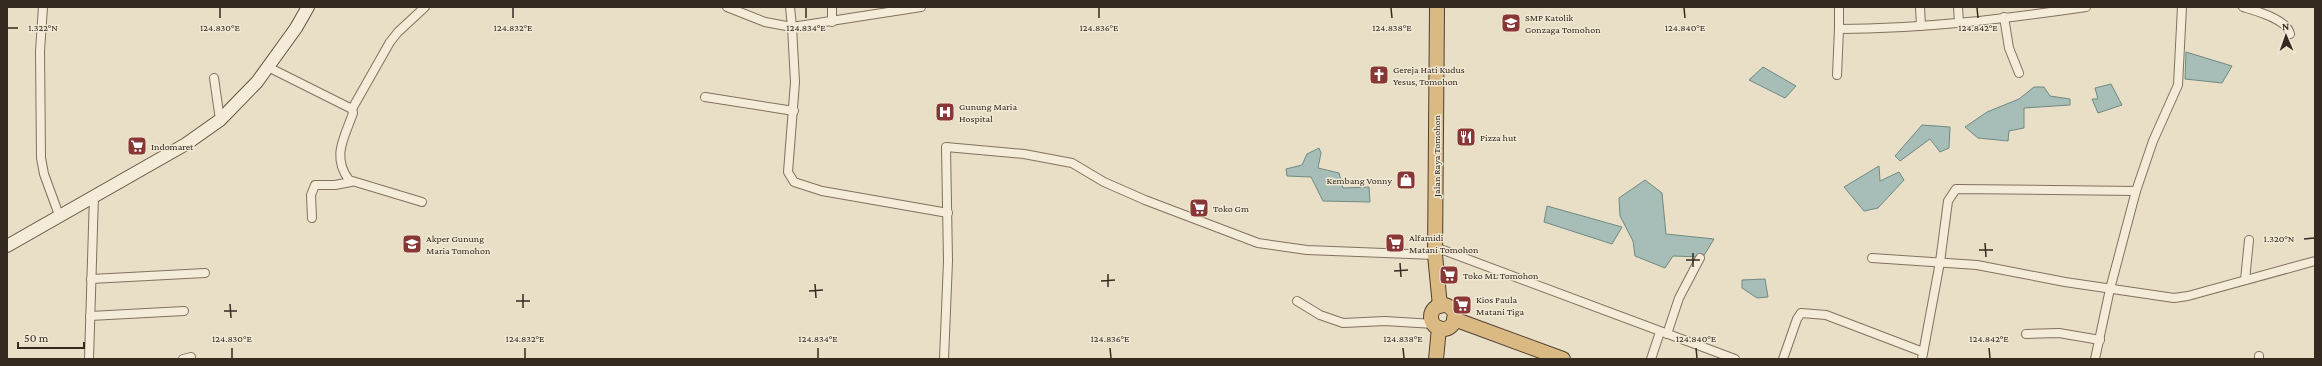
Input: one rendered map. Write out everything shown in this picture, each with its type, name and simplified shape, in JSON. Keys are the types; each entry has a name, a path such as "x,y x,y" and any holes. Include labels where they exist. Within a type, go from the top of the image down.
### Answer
{"highway":[{"name":"Jalan Raya Tomohon","path":"1437,7 1435,251 1440,306"},
{"path":"1436,326 1449,327 1454,319 1452,310 1446,306 1440,306 1434,309 1431,315 1436,326 1436,359"},
{"path":"1454,319 1474,325 1563,359"}],"main road":[{"path":"7,246 94,195 186,144 220,120 257,82 296,28 308,7"}],"street":[{"path":"43,7 40,66 41,158 44,174 60,215"},
{"path":"351,182 344,171 339,152 340,143 353,113 352,109 390,42 425,7"},
{"path":"727,7 765,22 792,27 921,7"},
{"path":"790,7 795,82 794,111 788,172 794,182 829,192 948,213"},
{"path":"832,7 832,22"},
{"path":"1837,75 1839,7"},
{"path":"1920,7 1921,26"},
{"path":"1958,7 1960,23"},
{"path":"1839,29 1960,23 2086,7"},
{"path":"2095,359 2110,289 2136,191 2152,141 2167,114 2178,84 2182,7"},
{"path":"2243,7 2266,10 2287,28 2290,34"},
{"path":"2004,17 2009,48 2019,73"},
{"path":"268,67 352,109"},
{"path":"214,78 220,120"},
{"path":"705,97 794,111"},
{"path":"944,359 948,213 946,147 1024,154 1072,163 1104,182 1145,200 1258,243 1306,250 1435,251 1735,359"},
{"path":"312,218 311,195 315,185 335,185 351,182 422,202"},
{"path":"1783,359 1797,319 1801,313 1826,315 1922,355 1940,262 1948,200 1956,189 2136,191"},
{"path":"89,359 94,195"},
{"path":"2245,280 2249,240"},
{"path":"1651,359 1679,298 1700,258"},
{"path":"1872,258 1907,262 1940,262 1977,265 2049,280 2174,298 2188,296 2315,261"},
{"path":"91,279 205,273"},
{"path":"1297,301 1320,315 1343,323 1385,322 1436,326"},
{"path":"90,316 184,312"},
{"path":"2026,334 2059,333 2100,340"}],"water":[{"path":"2186,52 2232,66 2222,83 2185,79"},
{"path":"1763,67 1796,86 1785,98 1749,80"},
{"path":"2111,84 2122,105 2098,113 2092,99 2098,99 2095,88"},
{"path":"2034,87 2044,87 2050,96 2070,99 2070,105 2024,108 2024,128 2009,131 2008,141 1978,138 1965,127 1987,112 2019,99"},
{"path":"1922,125 1950,127 1949,148 1940,152 1930,139 1900,161 1895,156"},
{"path":"1319,148 1321,153 1318,168 1339,173 1343,188 1369,187 1370,202 1323,201 1311,177 1287,176 1286,169 1302,165 1307,154"},
{"path":"1879,166 1880,181 1899,172 1904,180 1878,208 1864,211 1844,187"},
{"path":"1645,180 1662,193 1666,234 1714,239 1703,257 1673,256 1665,268 1635,256 1633,241 1620,216 1619,198"},
{"path":"1547,206 1622,227 1612,244 1544,222"},
{"path":"1765,279 1768,297 1757,298 1742,288 1742,280"}],"place":[{"name":"SMP Katolik Gonzaga Tomohon","path":"1511,23"},
{"name":"Gereja Hati Kudus Yesus, Tomohon","path":"1379,75"},
{"name":"Gunung Maria Hospital","path":"945,112"},
{"name":"Pizza hut","path":"1466,137"},
{"name":"Indomaret","path":"137,146"},
{"name":"Kembang Vonny","path":"1406,180"},
{"name":"Toko Gm","path":"1199,208"},
{"name":"Alfamidi Matani Tomohon","path":"1395,243"},
{"name":"Akper Gunung Maria Tomohon","path":"412,244"},
{"name":"Toko ML Tomohon","path":"1449,275"},
{"name":"Kios Paula Matani Tiga","path":"1462,305"}]}
